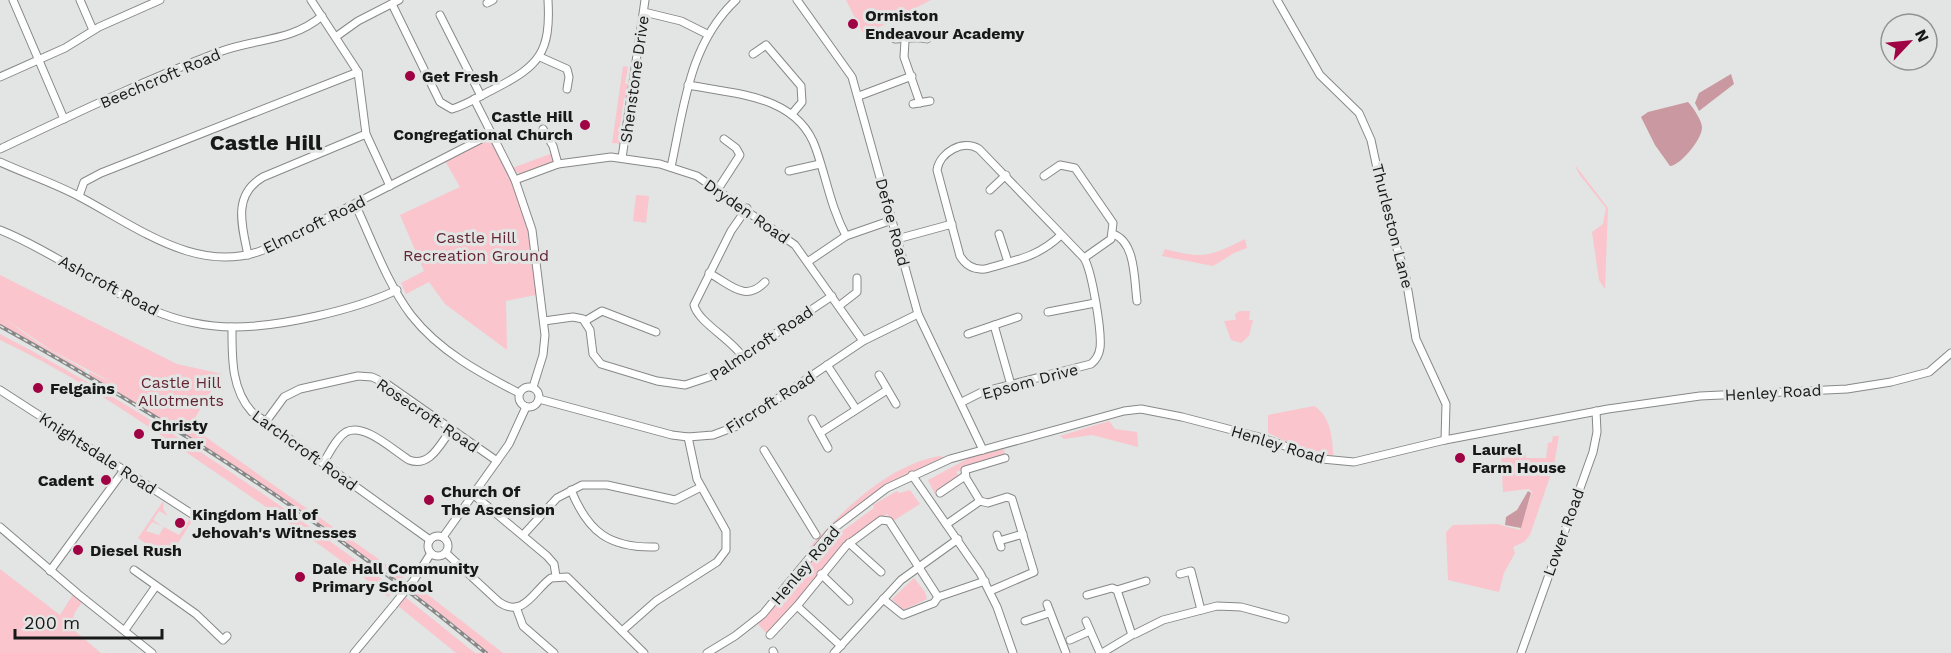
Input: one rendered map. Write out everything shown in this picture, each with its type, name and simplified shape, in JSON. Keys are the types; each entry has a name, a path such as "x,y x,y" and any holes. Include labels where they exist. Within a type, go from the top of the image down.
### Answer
{"street":[{"path":"13,0 64,119"},
{"path":"80,0 93,30"},
{"path":"0,77 70,45 93,30 160,0"},
{"path":"311,0 337,36 358,72 366,134 390,186"},
{"path":"337,36 358,21 396,2 440,102 447,109 456,108 522,75 540,57 549,31 548,0"},
{"name":"Shenstone Drive","path":"622,158 645,0"},
{"path":"671,167 693,65 707,34 735,0"},
{"name":"Defoe Road","path":"797,0 844,64 858,96 918,314 983,450"},
{"name":"Thurleston Lane","path":"1277,0 1320,75 1359,113 1371,140 1389,224 1405,273 1416,339 1446,404 1445,440"},
{"path":"644,12 681,21 707,34"},
{"path":"440,15 491,134 515,180 532,230 544,321 544,348 533,387"},
{"name":"Beechcroft Road","path":"0,149 221,51 301,32 322,16"},
{"path":"895,39 905,41 918,34 927,39"},
{"path":"905,41 904,57 912,76 916,104 930,101"},
{"path":"753,54 766,45 801,86 802,102 792,114"},
{"path":"540,57 567,69 569,77 567,89"},
{"path":"79,196 84,182 101,173 358,72"},
{"path":"858,96 912,76"},
{"path":"688,85 766,101 792,114 812,139 832,209 846,236"},
{"path":"543,129 554,147 558,164"},
{"path":"248,255 240,212 245,194 252,184 268,175 366,134"},
{"name":"Elmcroft Road","path":"0,162 79,196 143,233 177,247 218,256 248,255 268,248 491,134"},
{"path":"718,189 740,155 736,148 724,139"},
{"name":"Epsom Drive","path":"952,224 937,171 943,156 963,145 972,145 979,148 1084,258 1090,272 1100,347 1094,362 1011,385 962,402"},
{"name":"Dryden Road","path":"515,180 558,164 598,158 622,158 671,167 697,176 747,208 789,239 809,261 863,341"},
{"path":"789,171 820,164"},
{"path":"1046,171 1064,165 1077,170 1113,224 1113,234 1109,241 1084,258"},
{"path":"990,190 1005,175"},
{"path":"355,204 397,290 415,320 461,360 483,375 519,393"},
{"path":"742,356 733,343 695,311 694,300 747,208"},
{"path":"809,261 846,236 892,220"},
{"path":"897,239 952,224 960,256 967,265 978,270 1043,251 1061,235"},
{"name":"Ashcroft Road","path":"0,230 49,253 152,310 184,320 232,327 353,308 397,290"},
{"path":"1000,234 1008,262"},
{"path":"1113,234 1123,239 1129,249 1139,297"},
{"path":"709,273 747,293 755,291 765,282"},
{"path":"839,306 857,292 857,278"},
{"name":"Palmcroft Road","path":"585,321 590,330 593,354 600,364 669,384 685,385 705,380 832,296"},
{"path":"1048,312 1095,303"},
{"path":"544,321 576,317 585,321 595,313 602,311 656,332"},
{"name":"Fircroft Road","path":"539,399 661,433 688,437 713,435 737,426 863,341 918,314"},
{"path":"968,334 1018,317"},
{"path":"994,325 1011,385"},
{"name":"Larchcroft Road","path":"232,327 233,362 238,390 248,407 265,423 430,540"},
{"name":"Henley Road","path":"707,653 735,636 763,614 816,548 848,516 887,488 950,459 1137,409 1182,417 1259,437 1322,459 1354,462 1445,440 1596,411 1700,396 1847,389 1892,382 1929,372 1951,353"},
{"path":"827,365 856,409"},
{"path":"879,375 896,404"},
{"name":"Rosecroft Road","path":"265,423 291,392 361,376 382,382 497,461"},
{"path":"519,393 525,387 533,387 538,391 539,399 534,406 526,407"},
{"name":"Knightsdale Road","path":"0,390 195,516"},
{"path":"820,433 887,390"},
{"path":"519,393 520,401 526,407"},
{"path":"443,537 516,433 526,407"},
{"name":"Lower Road","path":"1521,653 1593,452 1597,432 1596,411"},
{"path":"812,419 828,448"},
{"path":"322,463 342,435 348,431 365,432 417,463 431,457 451,430"},
{"path":"622,631 656,601 717,562 723,555 727,544 726,531 701,487 690,456 688,437"},
{"path":"764,450 816,535"},
{"path":"990,591 1034,573 1011,497 988,503 980,501 965,476 966,469 1005,458"},
{"path":"50,571 124,470"},
{"path":"912,475 985,581 1013,653"},
{"path":"940,493 965,476"},
{"path":"524,534 553,501 582,485 600,484 675,500 701,487"},
{"path":"571,490 585,518 599,533 626,546 655,548"},
{"path":"474,495 524,534 551,560 556,576"},
{"path":"947,524 980,501"},
{"path":"770,635 849,543 886,519 938,597"},
{"path":"0,527 50,571 152,653"},
{"path":"999,541 1023,534"},
{"path":"434,536 443,537 448,544 446,553 437,556 431,553 430,540 434,536"},
{"path":"834,653 883,599 919,566 958,539"},
{"path":"849,543 881,572"},
{"path":"354,653 414,580 431,553"},
{"path":"446,553 499,602 516,607 526,603 546,582 556,576 564,576 573,581 644,653"},
{"path":"134,570 196,614 223,640 227,636"},
{"path":"1180,574 1191,571 1201,610"},
{"path":"821,574 849,601"},
{"path":"883,599 902,616 934,603 938,597 985,581"},
{"path":"1087,595 1113,588 1117,590 1146,581"},
{"path":"124,630 156,586"},
{"path":"1117,590 1133,634"},
{"path":"1047,604 1066,653"},
{"path":"1086,621 1101,653 1163,620 1217,606 1240,607 1285,619"},
{"path":"516,607 523,626 555,653"},
{"path":"796,607 841,646"},
{"path":"1025,621 1049,613"},
{"path":"1070,640 1090,631"}],"green space":[{"path":"846,0 931,0 864,35"},
{"path":"623,66 628,67 625,83 631,86 630,98 624,98 620,126 625,128 623,144 612,143"},
{"name":"Castle Hill Recreation Ground","path":"491,134 524,201 541,294 506,301 507,350 445,304 429,282 406,294 401,283 424,271 400,215 460,187 444,159"},
{"path":"553,153 554,160 551,163 519,174 512,168"},
{"path":"1575,165 1608,208 1605,289 1599,280 1592,232 1603,224 1606,208 1579,174"},
{"path":"636,195 649,196 646,223 633,221"},
{"path":"1245,239 1247,248 1213,266 1162,256 1165,249 1197,255 1214,253"},
{"name":"Castle Hill Allotments","path":"0,275 177,364 222,374 190,426 404,577 399,583 217,455 88,375 90,372 121,387 51,350 2,317 38,343 85,370 83,373 0,327"},
{"path":"1240,311 1250,311 1249,320 1253,320 1249,336 1241,343 1231,340 1224,321 1236,320 1235,314"},
{"path":"0,334 103,391 202,453 395,589 388,597 304,534 112,402 57,369 0,340"},
{"path":"1314,406 1327,421 1333,456 1292,444 1268,433 1268,415"},
{"path":"1109,421 1115,429 1137,432 1138,447 1092,435 1064,439 1060,436"},
{"path":"1553,436 1559,436 1554,465 1530,535 1524,542 1513,547 1515,553 1504,573 1499,592 1448,580 1446,532 1453,525 1497,524 1520,530 1532,492 1529,489 1503,492 1501,454 1525,452 1526,458 1546,458 1548,443 1552,442"},
{"path":"1004,449 1005,455 956,472 960,477 935,494 928,480 969,458"},
{"path":"939,456 944,457 880,489 846,514 809,548 867,491 902,469"},
{"path":"910,490 920,504 893,521 887,514 852,538 767,634 758,624 828,542 839,531 841,532 874,508 873,505 897,491 899,493"},
{"path":"164,500 163,509 168,516 159,511 153,520 162,526 152,522 146,531 159,535 164,527 179,535 189,520 192,521 168,559 138,538"},
{"path":"0,569 60,615 74,593 83,601 75,612 70,627 101,653 0,653"},
{"path":"914,578 925,592 927,599 903,610 892,599"},
{"path":"414,584 503,653 485,653 408,591"},
{"path":"404,596 475,653 456,653 397,605"}],"shaded area":[{"path":"1731,74 1734,84 1699,111 1695,103 1699,93"},
{"path":"1688,102 1701,121 1701,132 1685,157 1670,166 1655,145 1641,117 1648,112"},
{"path":"1528,491 1531,493 1521,528 1505,525 1506,517 1517,510"}],"railway":[{"path":"0,326 127,400 250,478 370,563 486,653"}],"place":[{"name":"Ormiston Endeavour Academy","path":"853,24"},
{"name":"Get Fresh","path":"410,76"},
{"name":"Castle Hill Congregational Church","path":"585,125"},
{"name":"Felgains","path":"38,388"},
{"name":"Christy Turner","path":"139,434"},
{"name":"Laurel Farm House","path":"1460,458"},
{"name":"Cadent","path":"106,480"},
{"name":"Church Of The Ascension","path":"429,500"},
{"name":"Kingdom Hall of Jehovah's Witnesses","path":"180,523"},
{"name":"Diesel Rush","path":"78,550"},
{"name":"Dale Hall Community Primary School","path":"300,577"}],"district":[{"name":"Castle Hill","path":"266,142"}]}
